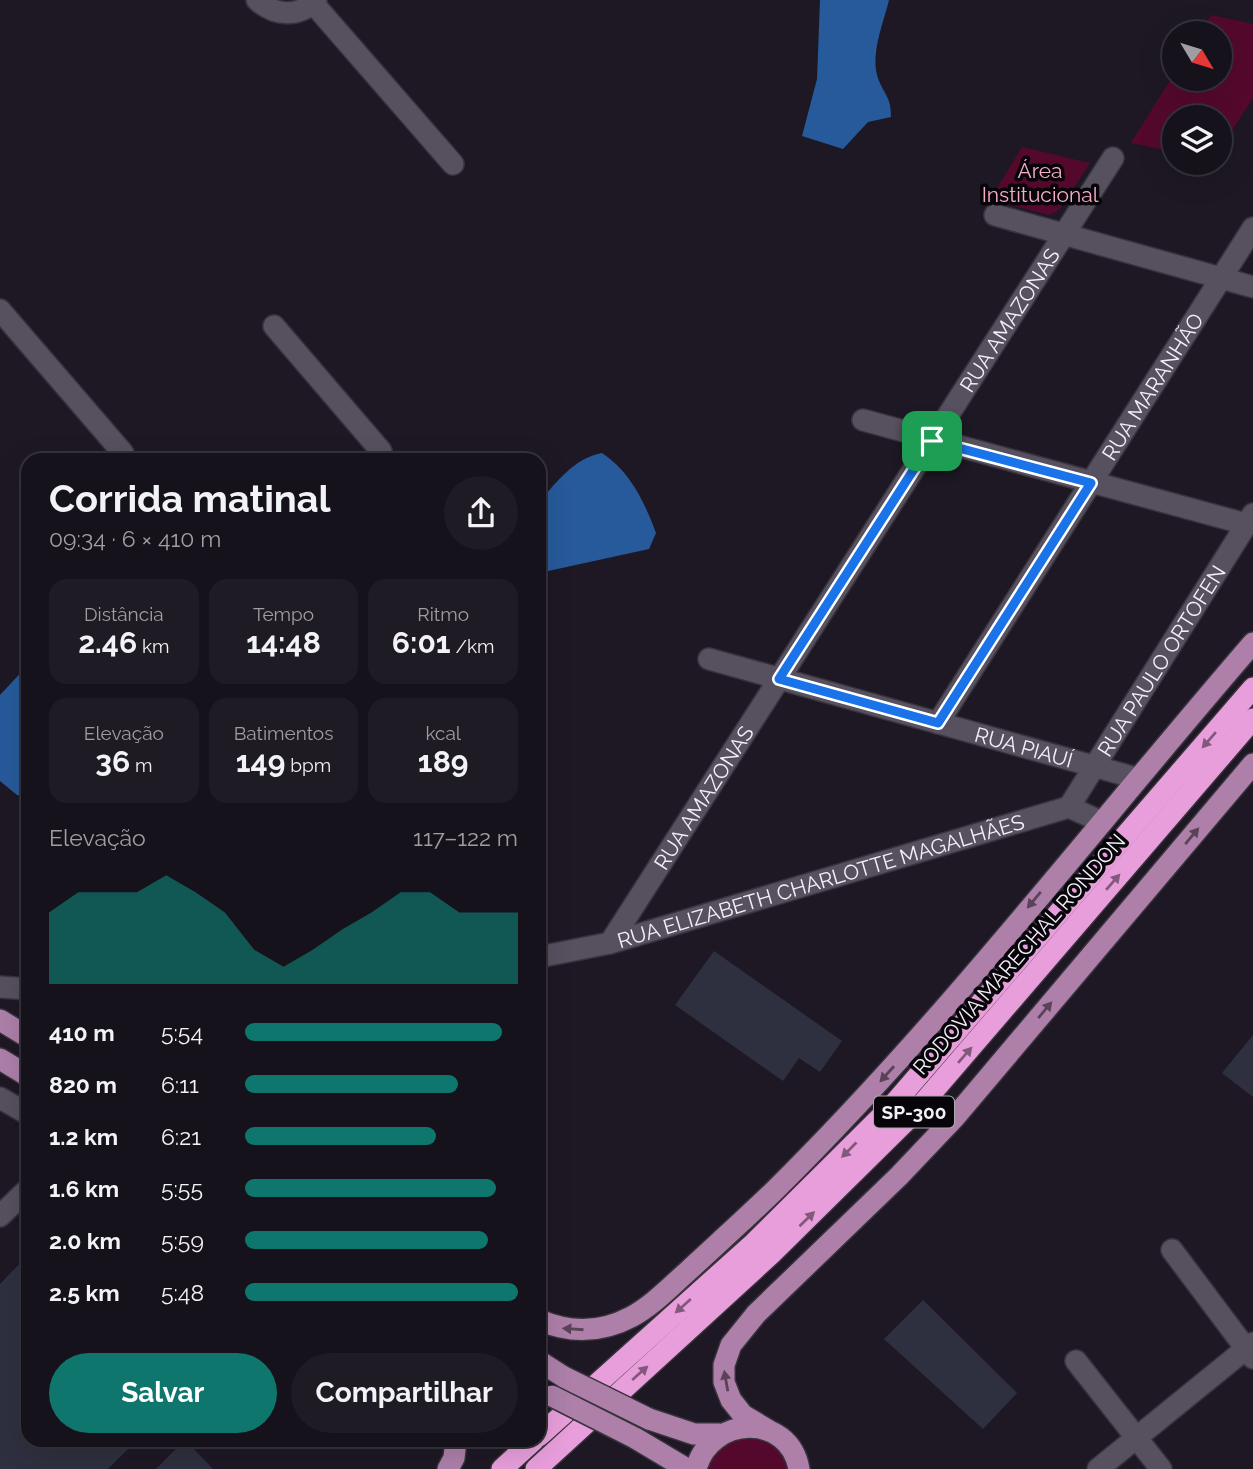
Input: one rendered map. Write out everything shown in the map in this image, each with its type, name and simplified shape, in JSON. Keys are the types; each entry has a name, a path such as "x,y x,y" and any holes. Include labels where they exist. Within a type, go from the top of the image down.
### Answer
{"highway":[{"name":"RODOVIA MARECHAL RONDON","path":"546,1430 754,1243 892,1106 1253,688"},
{"name":"RODOVIA MARECHAL RONDON","path":"536,1469 771,1254 916,1110 1253,719"},
{"path":"502,1469 526,1447"}],"main road":[{"path":"546,1323 564,1329 589,1330 614,1324 651,1304 748,1216 869,1095 1253,643"},
{"path":"799,1469 791,1450 768,1430 743,1415 731,1400 724,1382 724,1364 731,1345 756,1314 899,1176 955,1117 1249,773"},
{"path":"0,1020 21,1033"},
{"path":"0,1059 21,1072"},
{"path":"546,1365 649,1419 694,1434 719,1434 751,1426 768,1430"},
{"path":"546,1394 635,1438 687,1469"},
{"path":"695,1469 707,1445 719,1434"},
{"path":"448,1469 454,1458 455,1447"}],"street":[{"path":"257,0 266,8 291,14 315,1 453,164"},
{"name":"RUA AMAZONAS","path":"610,943 1114,158"},
{"path":"995,215 1253,288"},
{"name":"RUA MARANHÃO","path":"938,723 1253,228"},
{"path":"0,310 122,453"},
{"path":"274,326 380,451"},
{"path":"863,420 1091,483 1250,519"},
{"name":"RUA PAULO ORTOFEN","path":"1069,807 1250,519"},
{"name":"RUA PIAUÍ","path":"709,659 1136,778"},
{"path":"1069,807 1100,821"},
{"name":"RUA ELIZABETH CHARLOTTE MAGALHÃES","path":"546,956 610,943 1069,807"},
{"path":"0,987 21,988"},
{"path":"0,1098 21,1110"},
{"path":"0,1216 21,1196"},
{"path":"1098,1469 1135,1437 1251,1350 1172,1250"},
{"path":"1076,1361 1161,1469"}],"green space":[{"path":"1211,15 1253,24 1253,98 1232,130 1232,105 1162,105 1162,149 1131,143 1163,91 1232,91 1232,21 1207,21"},
{"name":"Área Institucional","path":"1022,147 1090,163 1060,209 1050,215 990,200"},
{"path":"732,1437 767,1441 779,1451 788,1469 704,1469 709,1456"}],"water":[{"path":"820,0 889,0 878,40 876,71 889,101 891,117 868,122 843,149 802,136 817,79"},
{"path":"602,453 621,469 641,499 656,533 649,549 546,571 546,494 575,465"},
{"path":"21,672 21,796 0,781 0,695"}],"building":[{"path":"714,951 842,1041 820,1072 799,1058 783,1081 675,1005"},
{"path":"1253,1035 1253,1097 1222,1073"},
{"path":"21,1262 21,1447 130,1447 108,1469 0,1469 0,1284"},
{"path":"923,1300 1017,1393 983,1429 884,1339"},
{"path":"178,1447 192,1447 213,1469 156,1469"}],"route":[{"path":"932,441 1091,483 938,723 779,679 830,599 932,441"}]}
